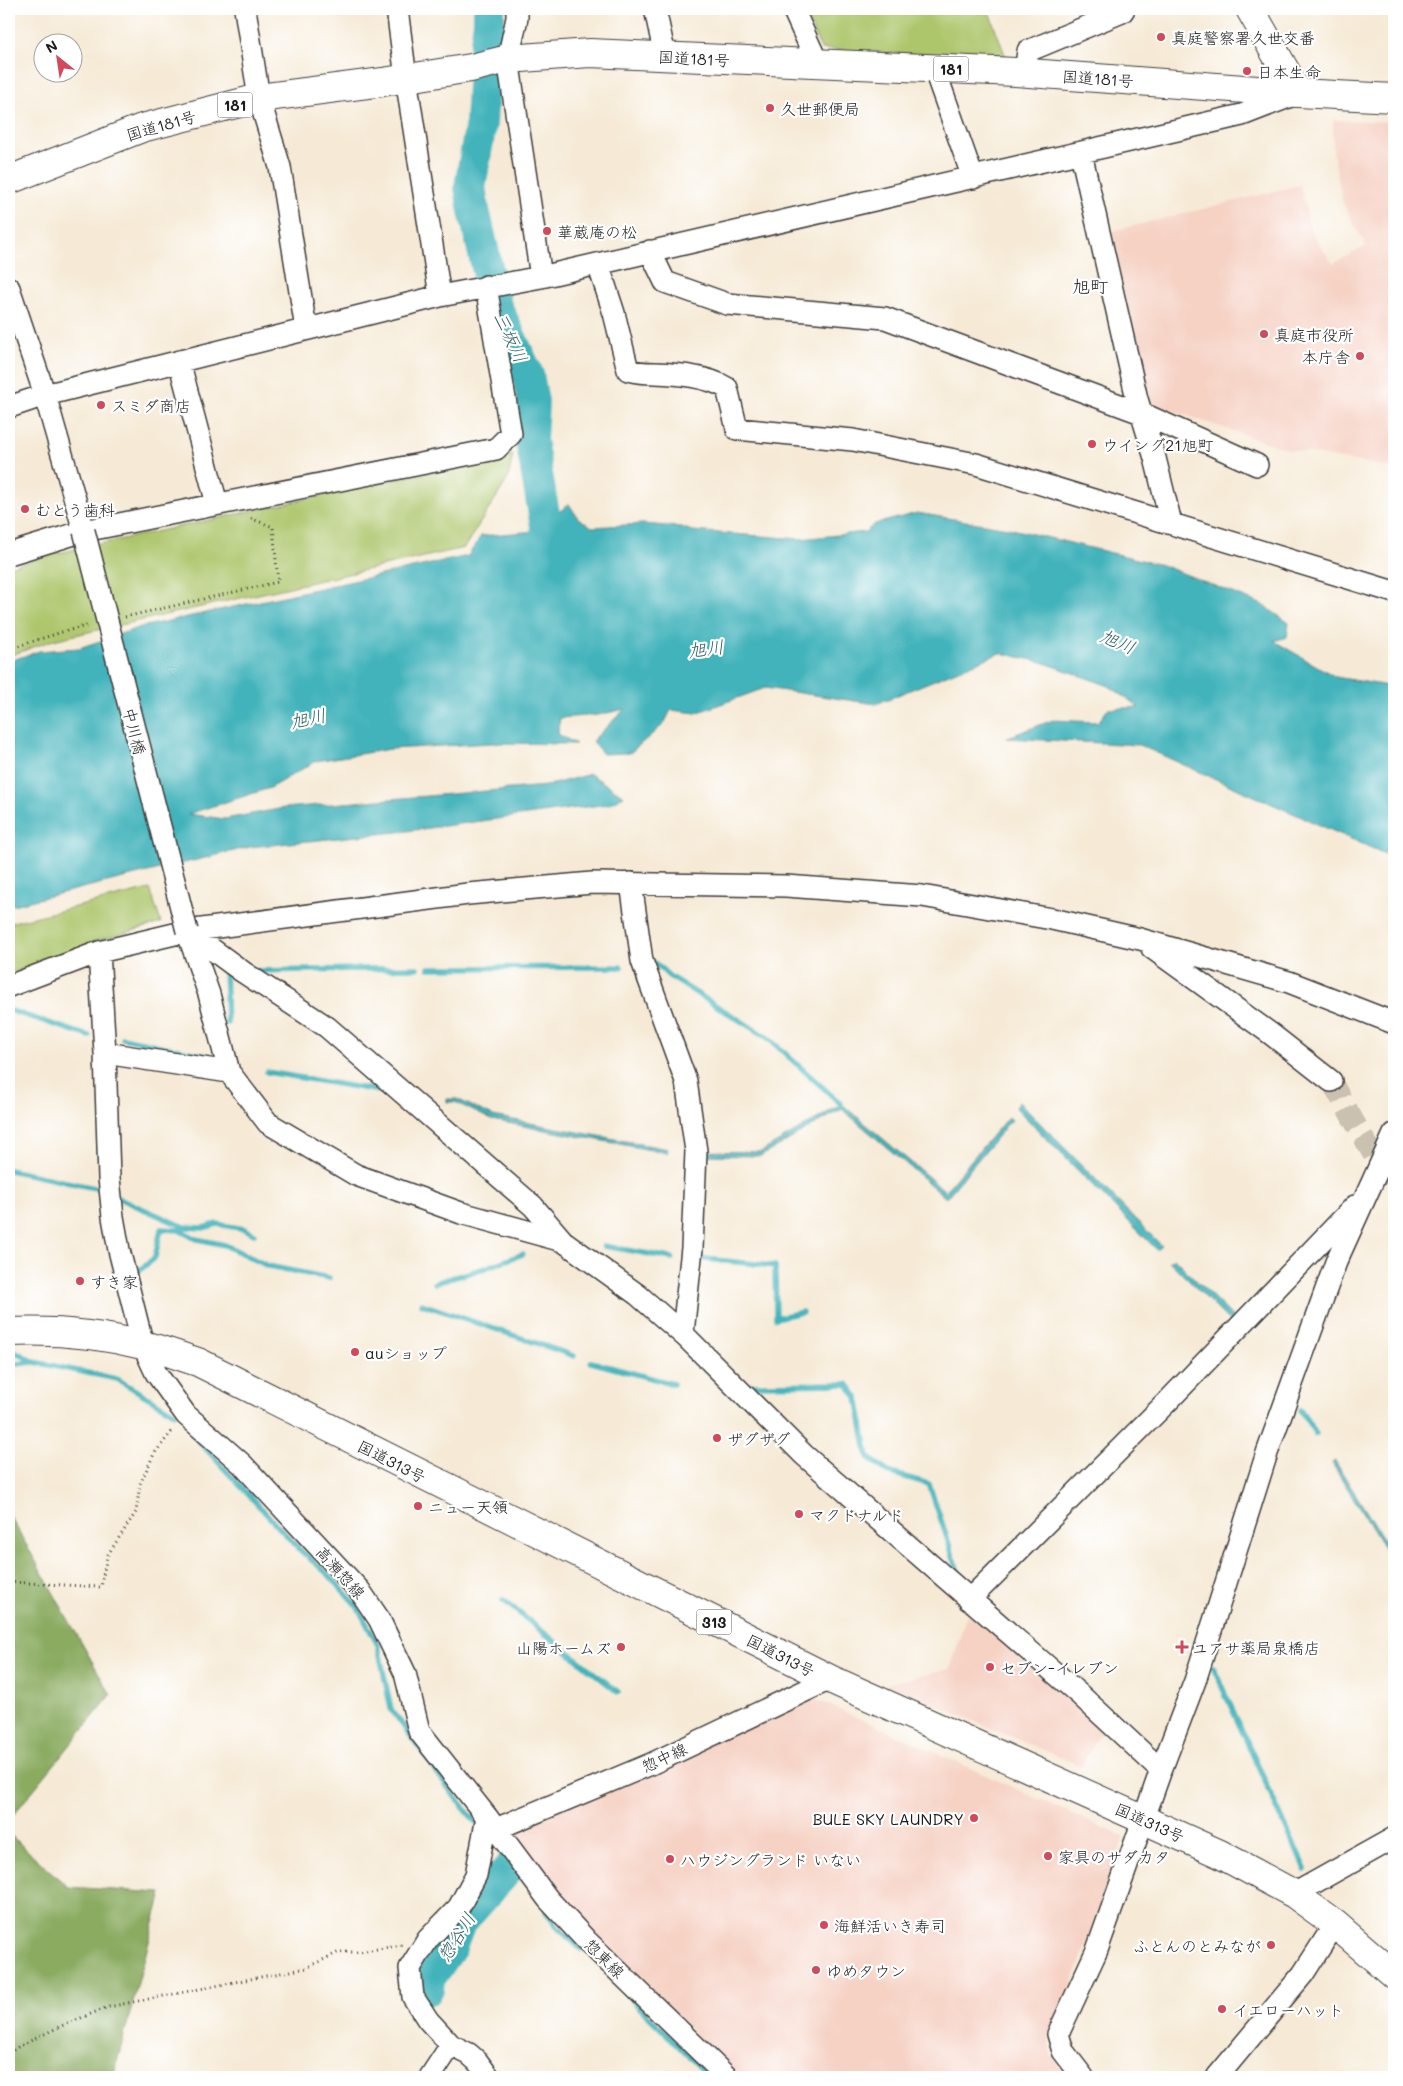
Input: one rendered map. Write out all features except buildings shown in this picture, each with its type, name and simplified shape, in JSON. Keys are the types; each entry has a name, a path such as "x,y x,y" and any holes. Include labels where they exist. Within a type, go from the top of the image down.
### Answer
{"main road":[{"path":"1250,9 1298,93"},
{"name":"国道181号","path":"9,180 142,128 260,98 471,68 508,59 590,53 1025,73 1244,102 1298,93 1389,95"},
{"name":"国道313号","path":"9,1332 45,1330 95,1336 143,1345 198,1362 830,1679 1220,1854 1294,1894 1336,1924 1394,1975"}],"street":[{"path":"245,9 260,98 280,167 306,329"},
{"path":"397,9 440,296"},
{"path":"517,9 517,18 508,59 541,277"},
{"path":"655,9 665,56"},
{"path":"793,9 818,64"},
{"path":"1025,73 1028,51 1122,12 1124,9"},
{"path":"934,68 974,178"},
{"path":"9,407 179,361 440,296 541,277 1081,153 1244,102"},
{"path":"1081,153 1119,325 1171,523"},
{"path":"650,251 665,282 727,304 885,318 1141,413 1257,465"},
{"path":"598,264 614,312 628,370 638,373 656,373 714,380 727,388 736,429 853,440 976,464 1394,592"},
{"path":"9,554 84,531 496,449 511,434 486,286"},
{"name":"中川橋","path":"9,288 45,396 84,531 187,931 209,994 229,1072"},
{"path":"179,361 217,504"},
{"path":"9,986 99,952 187,931 468,894 592,883 786,886 922,896 1052,919 1140,939 1288,982 1394,1023"},
{"path":"630,883 642,961 686,1081 696,1151 692,1248 683,1333"},
{"path":"187,931 243,972 327,1027 533,1206 563,1242 638,1295 683,1333 804,1455 1079,1694 1161,1770"},
{"path":"1140,939 1271,1034 1331,1081"},
{"name":"高瀬惣線","path":"99,952 105,1052 109,1178 113,1216 119,1250 143,1345 156,1373 186,1415 242,1464 360,1591 379,1619 405,1673 419,1731 492,1823"},
{"path":"105,1052 229,1072 268,1123 356,1175 461,1213 563,1242"},
{"path":"1083,2077 1062,2051 1058,2034 1097,1950 1195,1681 1270,1444 1336,1262 1394,1134"},
{"path":"969,1600 1169,1400 1368,1193"},
{"name":"惣中線","path":"492,1823 651,1764 830,1679"},
{"path":"489,2077 484,2068 473,2058 451,2045 428,2020 413,1997 410,1968 428,1938 459,1907 476,1875 492,1823"},
{"name":"惣東線","path":"492,1823 548,1898 586,1940 727,2077"},
{"path":"1294,1894 1394,1838"},
{"path":"1217,2077 1303,1974 1336,1924"},
{"path":"430,2077 451,2045"}],"path":[{"path":"118,619 278,582 273,527 248,517"},
{"path":"9,649 62,632 99,623"},
{"path":"9,1582 101,1587 107,1556 136,1512 140,1484 154,1454 186,1415"},
{"path":"9,2053 61,2026 108,2007 306,1968 339,1952 359,1952 428,1938"}],"shaded area":[{"name":"真庭市役所","path":"1333,120 1394,122 1394,468 1286,449 1152,404 1108,232 1300,185 1311,231 1333,264 1366,246 1343,203 1333,153"},
{"path":"967,1613 1102,1730 1081,1766 886,1684 950,1669"},
{"path":"809,1696 1124,1837 1071,1987 1048,2033 1051,2054 1069,2077 737,2077 551,1889 525,1848 511,1836 512,1831"}],"green space":[{"path":"803,9 988,9 1007,60 821,49"},
{"path":"513,454 508,479 464,548 53,640 9,656 9,567 49,555"},
{"path":"150,889 161,923 96,941 9,974 9,923"},
{"path":"9,1514 111,1695 9,1820"},
{"path":"9,1834 68,1887 162,1893 113,2077 9,2077"}],"water":[{"name":"旭川","path":"569,504 578,518 592,527 643,524 681,527 692,531 801,539 865,532 875,524 917,513 1008,528 1162,565 1263,605 1289,623 1287,637 1274,641 1336,677 1394,687 1394,858 1139,745 1006,738 1053,720 1098,722 1108,709 1139,707 1109,686 1042,662 1000,653 876,704 765,688 696,713 671,710 664,724 630,753 603,754 592,741 625,709 598,715 560,718 558,734 576,744 492,743 391,749 316,761 270,788 188,814 225,819 284,808 546,786 590,774 624,796 608,804 407,831 250,847 9,906 9,661 39,651 79,648 141,627 468,556 481,536 535,531"},
{"path":"447,1099 457,1099 493,1116 668,1149 667,1153 492,1120 455,1102 447,1102"},
{"path":"1019,1102 1162,1246 1157,1250 1015,1107"},
{"path":"842,1104 945,1191 1008,1117 1011,1120 946,1198 842,1109 761,1156 696,1155 696,1151 761,1152"},
{"path":"1174,1258 1234,1318 1230,1322 1169,1261"},
{"path":"1335,1461 1394,1556 1394,1560 1385,1549 1332,1463"}],"waterway":[{"name":"三坂川","path":"489,9 481,123 470,187 496,306 528,375 533,402 531,440 553,566"},
{"path":"655,963 669,976 768,1038 840,1103"},
{"path":"429,968 621,967"},
{"path":"225,968 227,1023"},
{"path":"253,971 417,968"},
{"path":"9,1010 89,1036"},
{"path":"123,1038 221,1059"},
{"path":"267,1072 379,1091"},
{"path":"9,1170 95,1188"},
{"path":"118,1198 185,1227 203,1228 217,1224 245,1229 254,1234"},
{"path":"139,1271 155,1257 161,1229 179,1230 197,1239 225,1245 268,1266 329,1278"},
{"path":"604,1246 672,1258"},
{"path":"435,1283 523,1254"},
{"path":"696,1258 775,1266 776,1318 802,1312"},
{"path":"422,1304 574,1356"},
{"path":"9,1348 34,1362 117,1379 174,1413"},
{"path":"9,1365 34,1362"},
{"path":"591,1362 673,1384"},
{"path":"751,1385 847,1384 857,1397 868,1457 888,1472 929,1484 960,1577 963,1581"},
{"path":"1300,1410 1316,1434"},
{"path":"193,1435 299,1549 329,1575 357,1606 378,1645 391,1709 455,1797 479,1826"},
{"path":"503,1600 618,1692"},
{"path":"1213,1667 1305,1869"},
{"name":"惣谷川","path":"428,1989 429,1979 451,1947 460,1923 511,1866"},
{"path":"546,1912 557,1927 581,1949"},
{"path":"628,1996 710,2077"}],"tunnel":[{"path":"1331,1081 1394,1191"}],"place":[{"name":"真庭警察署久世交番","path":"1161,37"},
{"name":"日本生命","path":"1247,71"},
{"name":"久世郵便局","path":"770,108"},
{"name":"華蔵庵の松","path":"547,231"},
{"name":"真庭市役所","path":"1264,334"},
{"name":"本庁舎","path":"1360,356"},
{"name":"スミダ商店","path":"101,405"},
{"name":"ウイング21旭町","path":"1092,444"},
{"name":"むとう歯科","path":"25,509"},
{"name":"すき家","path":"80,1281"},
{"name":"auショップ","path":"355,1352"},
{"name":"ザグザグ","path":"717,1438"},
{"name":"ニュー天領","path":"418,1506"},
{"name":"マクドナルド","path":"799,1514"},
{"name":"山陽ホームズ","path":"621,1647"},
{"name":"ユアサ薬局泉橋店","path":"1182,1647"},
{"name":"セブン-イレブン","path":"990,1667"},
{"name":"BULE SKY LAUNDRY","path":"974,1818"},
{"name":"家具のサダカタ","path":"1048,1856"},
{"name":"ハウジングランド いない","path":"670,1859"},
{"name":"海鮮活いき寿司","path":"824,1925"},
{"name":"ふとんのとみなが","path":"1271,1945"},
{"name":"ゆめタウン","path":"816,1970"},
{"name":"イエローハット","path":"1222,2009"}],"district":[{"name":"旭町","path":"1090,286"}]}
